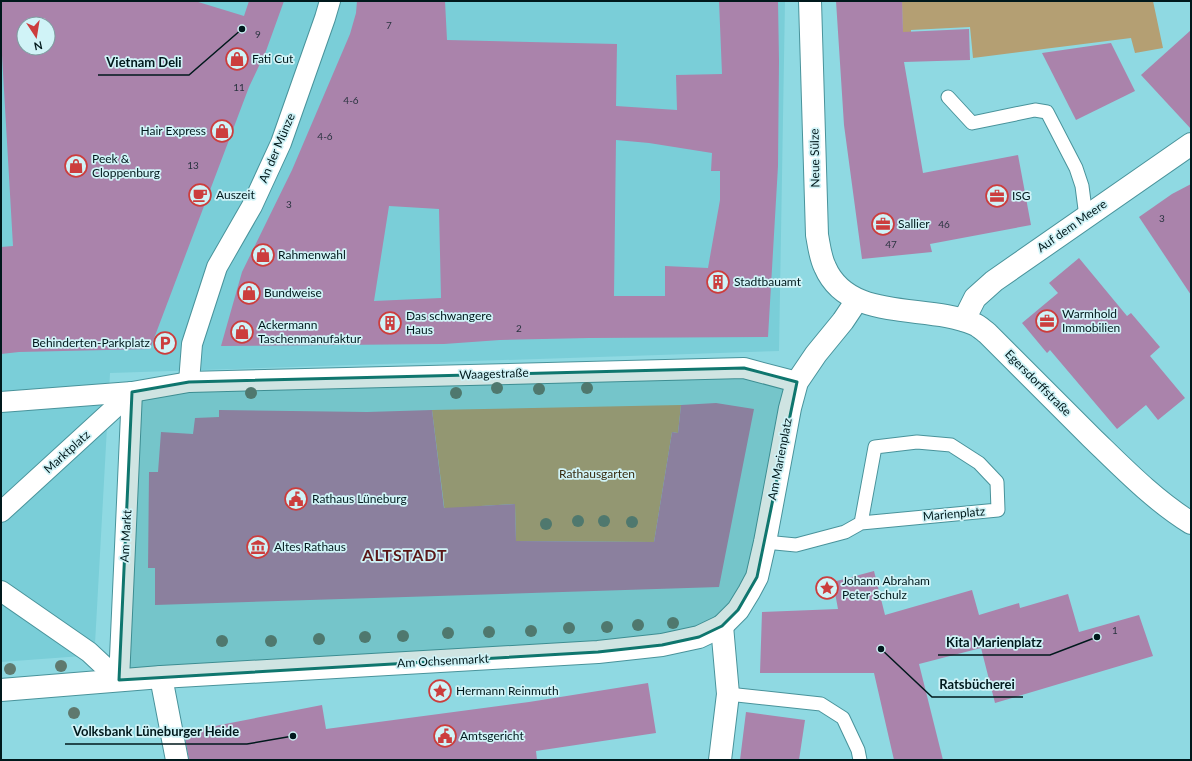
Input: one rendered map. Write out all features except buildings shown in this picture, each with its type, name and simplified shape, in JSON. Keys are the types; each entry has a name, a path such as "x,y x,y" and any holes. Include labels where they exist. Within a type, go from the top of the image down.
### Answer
{"street":[{"name":"An der Münze","path":"189,382 192,344 217,267 252,206 281,143 330,1"},
{"name":"Neue Sülze","path":"810,1 817,235 824,267 832,280 843,292 857,300"},
{"name":"Auf dem Meere","path":"964,320 975,298 994,281 1191,144"},
{"name":"Egersdorffstraße","path":"857,300 879,307 941,315 964,320 976,325 987,333 1152,495 1174,513 1191,523"},
{"name":"Am Marienplatz","path":"722,626 738,610 757,577 790,408 797,382 816,354 843,321 857,300"},
{"name":"Waagestraße","path":"189,382 744,368 797,382"},
{"path":"1,402 132,392 189,382"},
{"name":"Marktplatz","path":"1,512 132,392"},
{"name":"Am Markt","path":"119,680 132,392"},
{"path":"1,591 89,652 119,680"},
{"path":"720,760 728,694 722,626"},
{"name":"Am Ochsenmarkt","path":"161,677 598,652 670,643 698,637 722,626"},
{"path":"1,690 161,677 177,760"}],"lane":[{"path":"948,97 972,122 1035,110 1046,112 1076,168 1082,186 1086,217"},
{"name":"Marienplatz","path":"765,542 796,545 845,532 861,523 998,510 997,482 979,463 951,445 917,442 875,447 861,523"},
{"path":"728,694 821,704 843,718 858,750 860,760"}],"highlighted area":[{"path":"744,368 797,382 757,577 738,610 722,626 699,637 662,645 598,652 119,680 132,392 189,382"}],"shaded area":[{"path":"1,1 785,1 779,351 110,373 95,644 89,652 82,656 1,662"}],"green space":[{"path":"902,1 1153,1 1163,48 1135,53 1131,38 973,58 970,27 911,30 912,56 903,59"},
{"name":"Rathausgarten","path":"681,405 678,433 672,432 654,542 516,541 515,504 481,506 481,527 447,529 432,410"}],"place":[{"name":"Vietnam Deli","path":"242,29"},
{"name":"Fati Cut","path":"237,59"},
{"name":"Hair Express","path":"222,131"},
{"name":"Peek & Cloppenburg","path":"76,166"},
{"name":"Auszeit","path":"200,195"},
{"name":"ISG","path":"997,196"},
{"name":"Sallier","path":"883,224"},
{"name":"Rahmenwahl","path":"263,255"},
{"name":"Stadtbauamt","path":"718,282"},
{"name":"Bundweise","path":"249,293"},
{"name":"Warmhold Immobilien","path":"1047,321"},
{"name":"Das schwangere Haus","path":"390,323"},
{"name":"Ackermann Taschenmanufaktur","path":"242,332"},
{"name":"Behinderten-Parkplatz","path":"165,343"},
{"name":"Rathaus Lüneburg","path":"296,499"},
{"name":"Altes Rathaus","path":"258,547"},
{"name":"Johann Abraham Peter Schulz","path":"827,588"},
{"name":"Kita Marienplatz","path":"1097,637"},
{"name":"Ratsbücherei","path":"881,649"},
{"name":"Hermann Reinmuth","path":"440,691"},
{"name":"Volksbank Lüneburger Heide","path":"293,736"},
{"name":"Amtsgericht","path":"445,736"}],"district":[{"name":"ALTSTADT","path":"405,555"}]}
